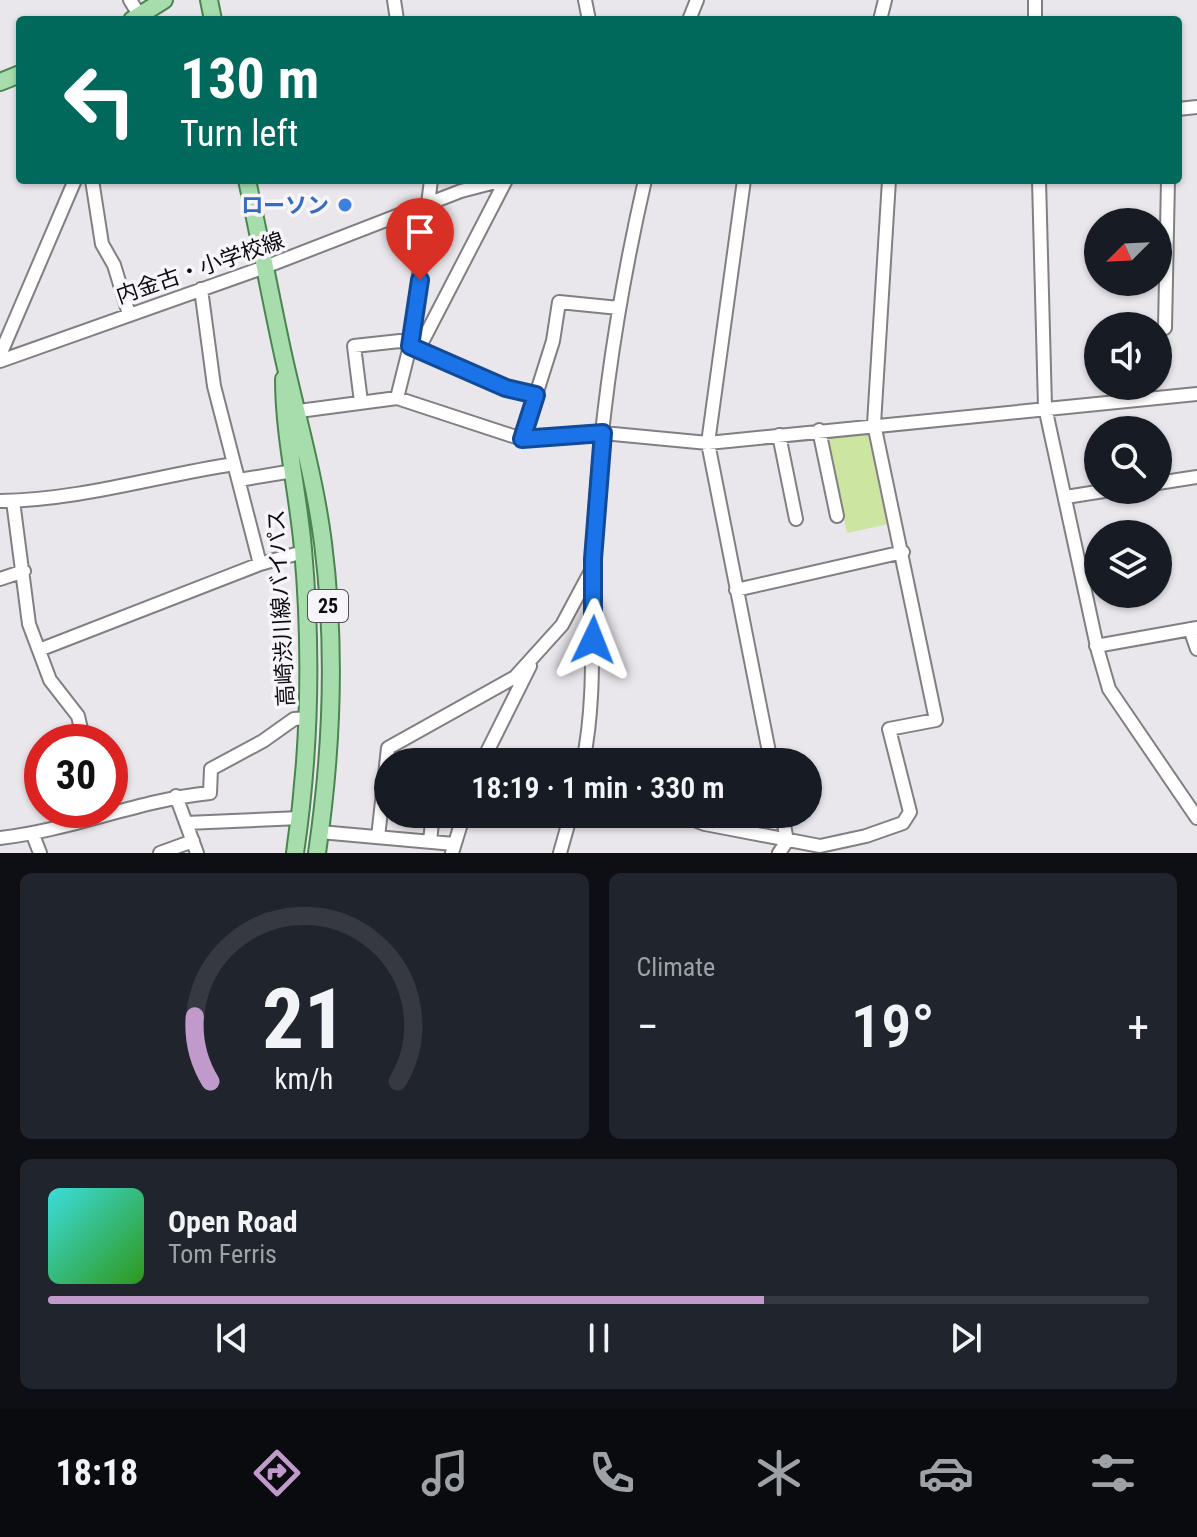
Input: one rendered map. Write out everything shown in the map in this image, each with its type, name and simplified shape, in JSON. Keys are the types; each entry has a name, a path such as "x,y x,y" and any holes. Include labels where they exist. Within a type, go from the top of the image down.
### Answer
{"main road":[{"path":"143,16 164,0"},
{"name":"高崎渋川線バイパス","path":"248,184 284,362 299,411 319,520 330,640 330,719 317,853"},
{"name":"高崎渋川線バイパス","path":"284,362 284,412 303,552 309,718 295,853"}],"street":[{"path":"0,355 73,184"},
{"path":"93,184 102,244 114,265 129,314"},
{"path":"415,347 431,184"},
{"name":"内金古・小学校線","path":"0,361 265,267 431,203 491,184"},
{"path":"397,398 415,347 502,184"},
{"path":"584,748 603,433 619,308 644,184"},
{"path":"743,184 708,443 768,748"},
{"path":"724,828 820,846 908,819 909,799 889,729 936,720 874,424 886,277 889,184"},
{"path":"1039,184 1045,407 1096,646 1109,689 1197,818"},
{"path":"1165,312 1168,184"},
{"path":"201,289 212,378 260,564"},
{"path":"522,439 553,341 559,302 619,308"},
{"path":"361,402 354,346 400,341 506,388 536,395"},
{"path":"299,411 397,398 522,439 603,433 708,443 1197,394"},
{"path":"819,430 837,516"},
{"path":"779,435 796,519"},
{"path":"80,724 78,716 50,680 29,624 24,571 6,501 100,492 139,481 234,464"},
{"path":"239,480 293,471"},
{"path":"1172,481 1197,477"},
{"path":"1066,497 1084,494"},
{"path":"39,650 260,564 303,552"},
{"path":"736,590 903,552"},
{"path":"378,837 388,748 515,677 531,663 562,625 593,567"},
{"path":"0,579 24,571"},
{"path":"1096,646 1194,628 1197,649"},
{"path":"489,748 531,663"},
{"path":"128,806 176,796 210,793 211,769 263,741 294,719 309,718"},
{"path":"160,853 195,847 176,796"},
{"path":"186,823 300,818"},
{"path":"0,838 33,835 52,828"},
{"path":"430,841 431,828"},
{"path":"320,832 430,841 453,848 459,828"},
{"path":"560,853 567,828"},
{"path":"779,853 787,841 785,828"},
{"path":"33,835 40,853"}],"green space":[{"path":"869,431 889,524 847,533 826,433"}],"place":[{"name":"ローソン","path":"345,205"}],"route":[{"path":"420,280 410,346 506,388 536,395 522,439 603,433 593,559 593,640"}]}
